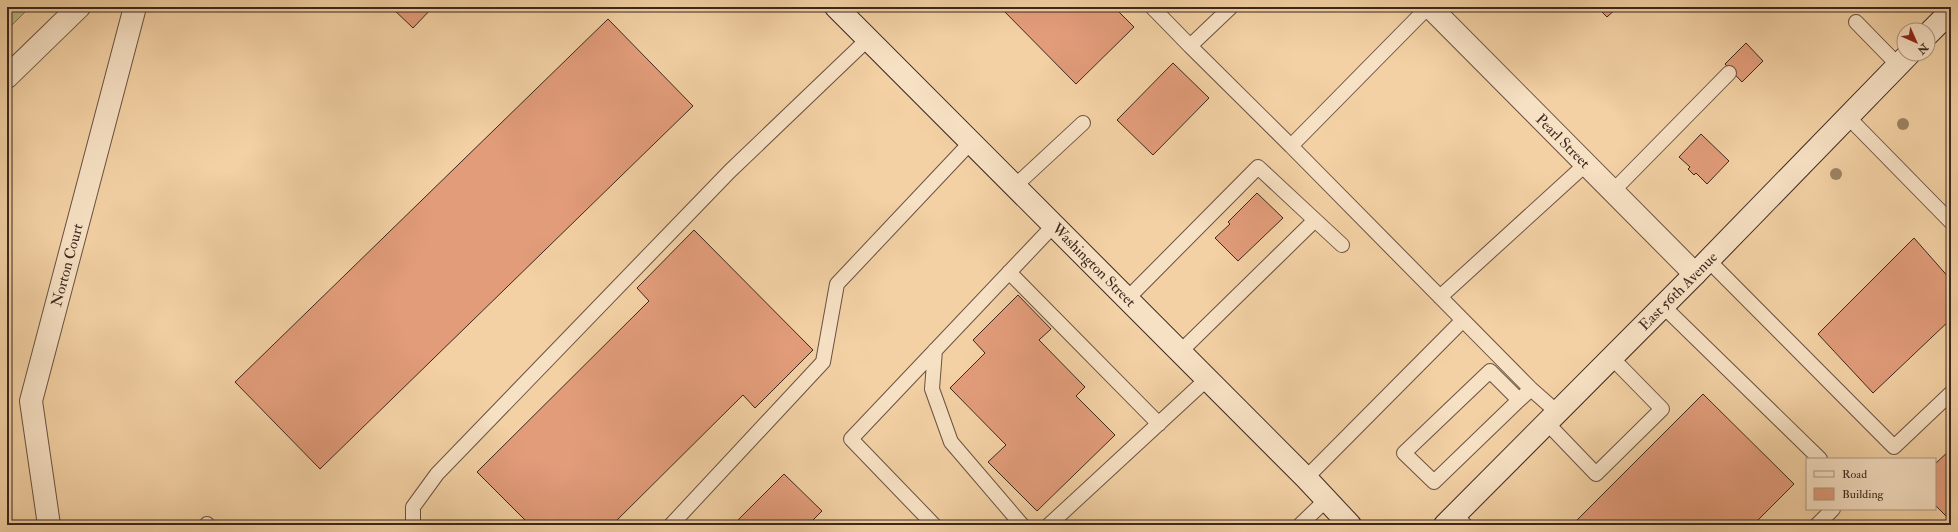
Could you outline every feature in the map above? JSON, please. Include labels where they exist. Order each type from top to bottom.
[{"type":"street","points":[[7,77],[79,7]]},
{"type":"street","name":"Norton Court","points":[[49,525],[31,401],[134,7]]},
{"type":"street","name":"Washington Street","points":[[836,7],[1306,478],[1350,525]]},
{"type":"street","name":"Pearl Street","points":[[1429,7],[1613,191],[1702,267]]},
{"type":"street","points":[[1936,26],[1951,11]]},
{"type":"street","name":"East 56th Avenue","points":[[1455,522],[1552,418],[1702,267],[1901,62]]},
{"type":"lane","points":[[1152,7],[1531,389],[1596,474],[1662,409],[1612,358]]},
{"type":"lane","points":[[1190,46],[1231,7]]},
{"type":"lane","points":[[1291,146],[1429,7]]},
{"type":"lane","points":[[1856,22],[1896,54]]},
{"type":"lane","points":[[413,525],[413,507],[437,474],[730,171],[868,39]]},
{"type":"lane","points":[[1613,191],[1729,74]]},
{"type":"lane","points":[[1848,117],[1951,222]]},
{"type":"lane","points":[[1015,186],[1083,123]]},
{"type":"lane","points":[[671,525],[823,362],[837,284],[971,142]]},
{"type":"lane","points":[[1440,297],[1586,164]]},
{"type":"lane","points":[[1127,299],[1258,167],[1342,245]]},
{"type":"lane","points":[[1180,352],[1316,220]]},
{"type":"lane","points":[[934,525],[851,439],[1054,225]]},
{"type":"lane","points":[[1702,267],[1894,447],[1951,392]]},
{"type":"lane","points":[[1009,272],[1158,424]]},
{"type":"lane","points":[[1663,306],[1819,458]]},
{"type":"lane","points":[[1306,478],[1463,320]]},
{"type":"lane","points":[[935,350],[932,389],[951,442],[1022,525]]},
{"type":"lane","points":[[1519,400],[1490,371],[1404,453],[1434,482],[1531,389]]},
{"type":"lane","points":[[1049,525],[1207,379]]},
{"type":"lane","points":[[1300,525],[1326,500]]},
{"type":"lane","points":[[1817,525],[1832,510]]},
{"type":"shaded area","points":[[7,7],[30,7],[7,30]]},
{"type":"building","points":[[391,7],[433,7],[413,28]]},
{"type":"building","points":[[1000,7],[1114,7],[1134,27],[1076,84]]},
{"type":"building","points":[[1597,7],[1618,7],[1607,17]]},
{"type":"building","points":[[608,19],[693,106],[320,469],[235,382]]},
{"type":"building","points":[[1746,43],[1763,61],[1742,82],[1725,64]]},
{"type":"building","points":[[1173,63],[1209,98],[1153,155],[1117,120]]},
{"type":"building","points":[[1701,134],[1729,161],[1707,184],[1696,173],[1694,175],[1688,169],[1690,167],[1679,157]]},
{"type":"building","points":[[1257,193],[1283,218],[1238,261],[1215,238],[1230,224],[1228,222]]},
{"type":"building","points":[[694,230],[813,350],[755,408],[743,395],[612,525],[530,525],[477,472],[649,301],[637,288]]},
{"type":"building","points":[[1914,238],[1951,280],[1951,319],[1873,393],[1818,334]]},
{"type":"building","points":[[1018,295],[1051,329],[1039,340],[1085,387],[1076,396],[1115,435],[1037,511],[988,462],[1006,445],[950,388],[985,353],[973,340]]},
{"type":"building","points":[[1703,394],[1794,484],[1753,525],[1572,525]]},
{"type":"building","points":[[1951,449],[1951,521],[1936,506],[1936,463]]},
{"type":"building","points":[[784,474],[822,511],[808,525],[733,525]]}]
